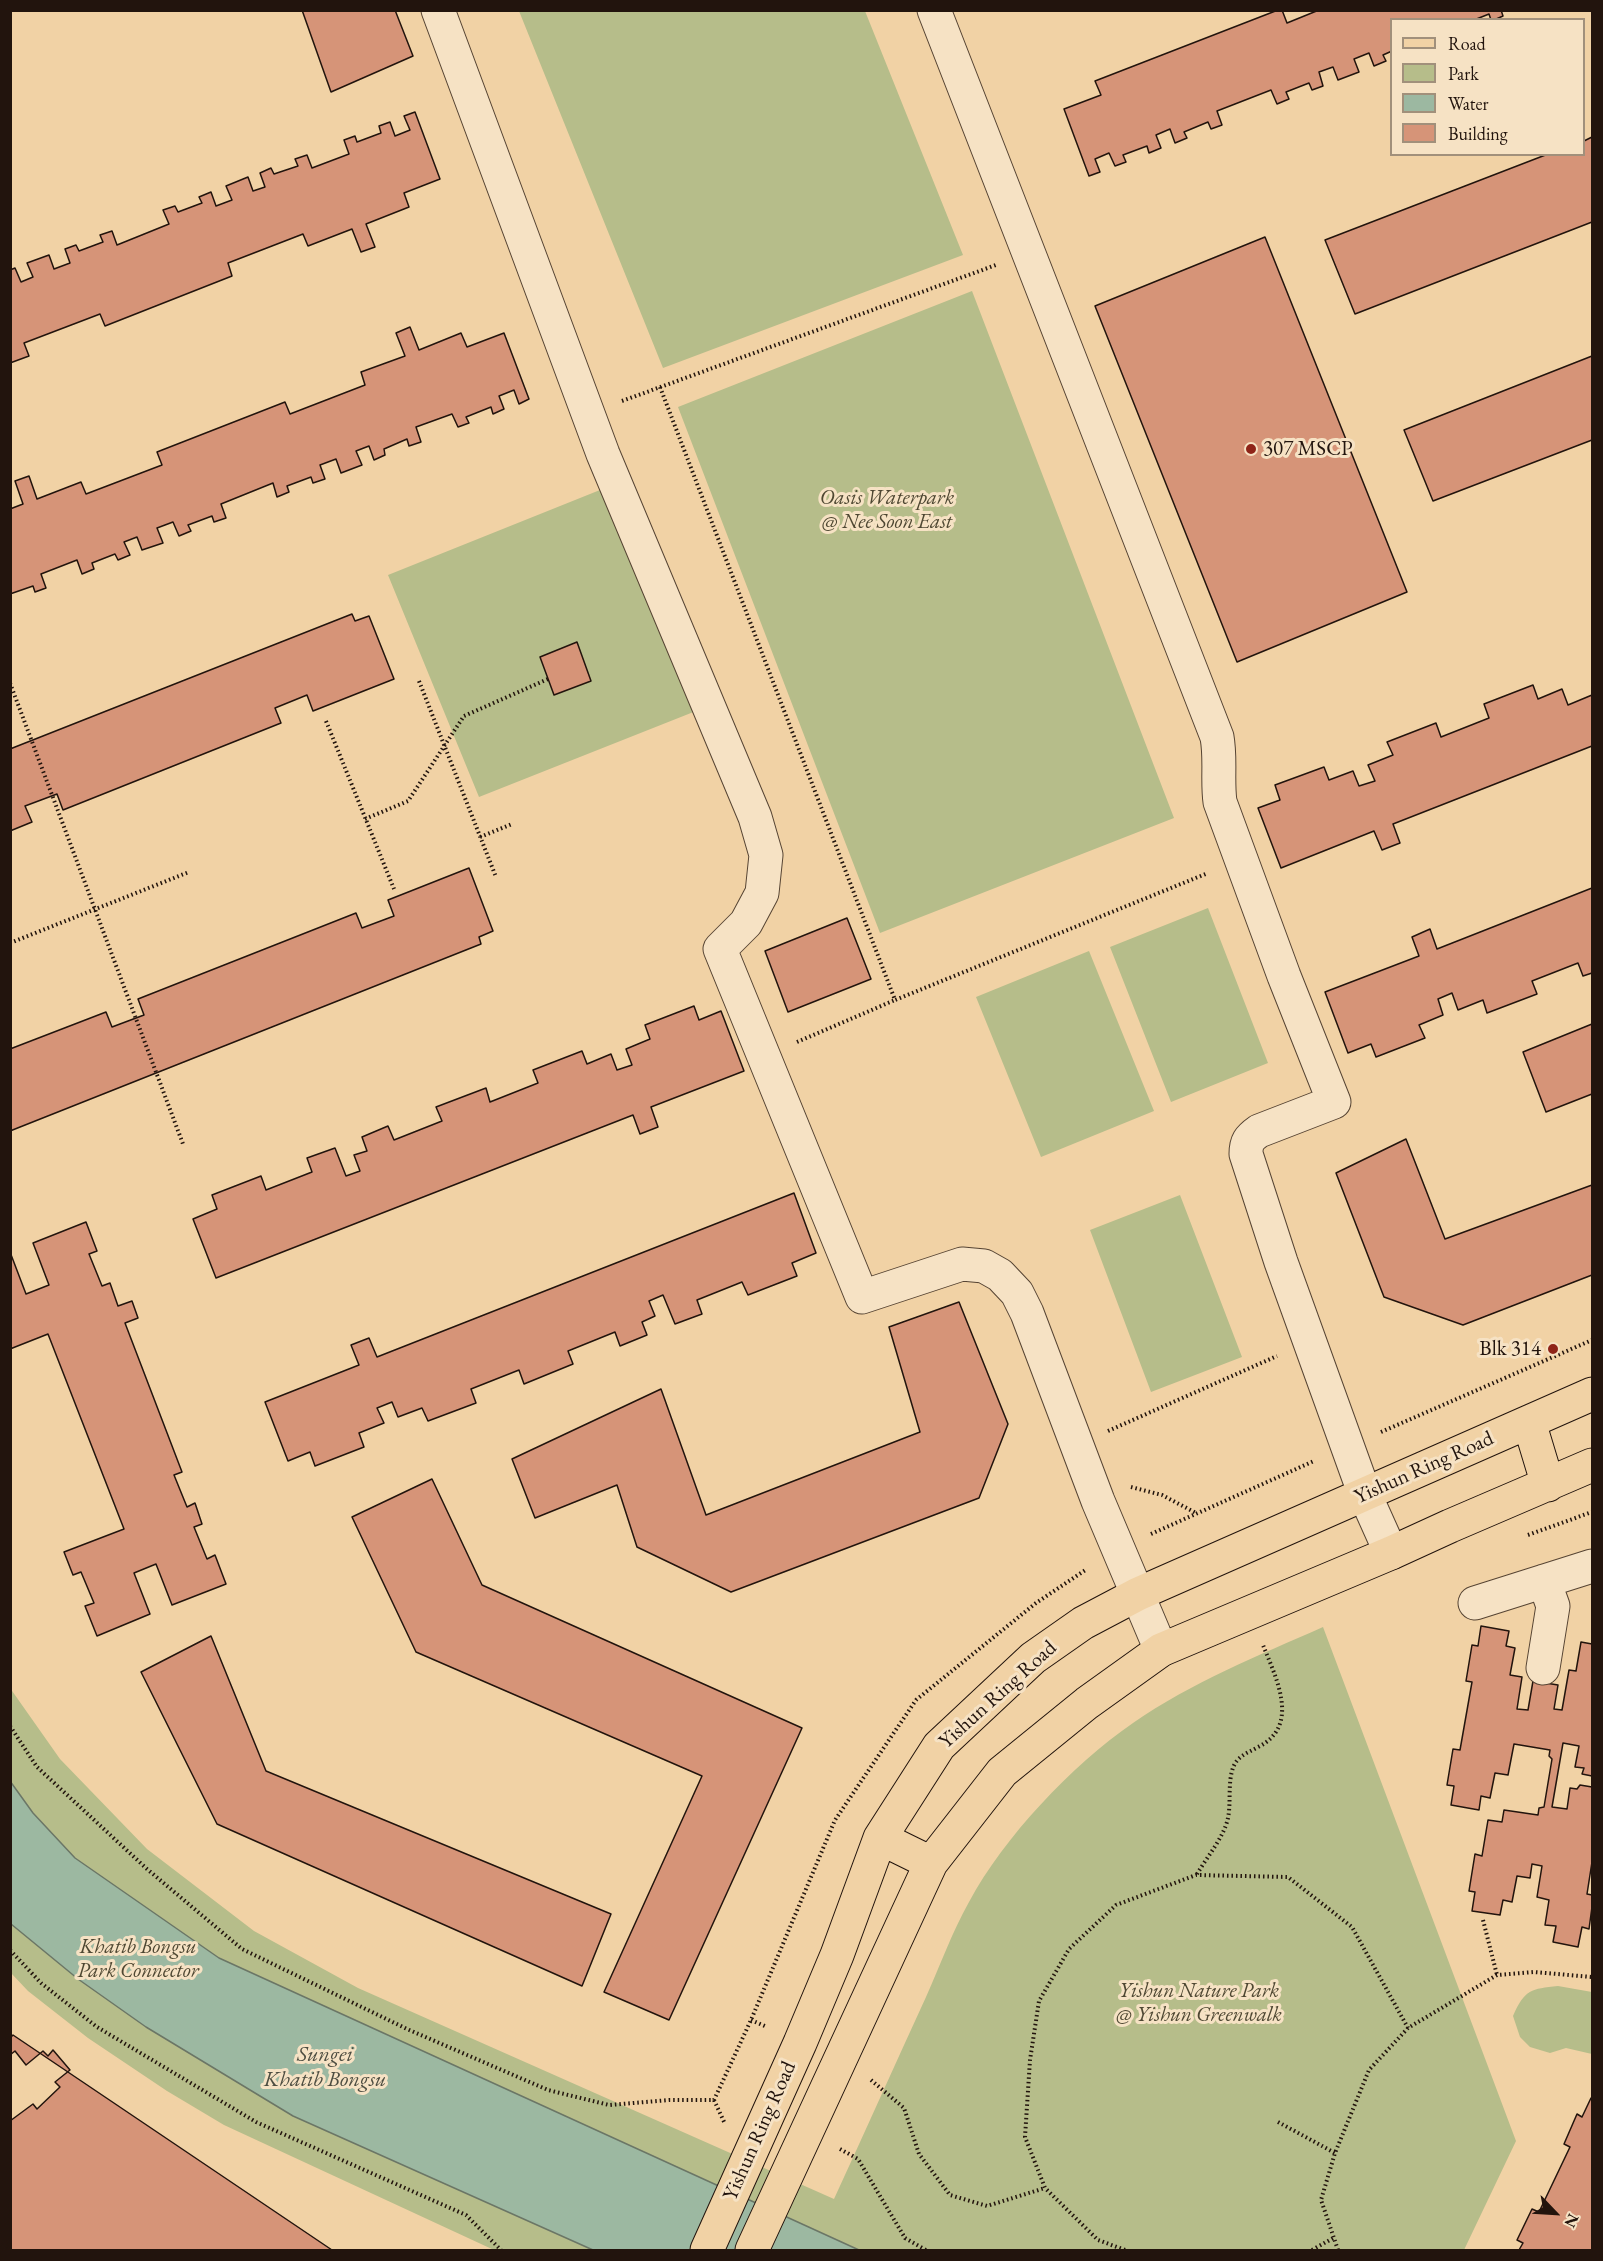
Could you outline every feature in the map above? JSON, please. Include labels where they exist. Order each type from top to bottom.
[{"type":"main road","name":"Yishun Ring Road","points":[[707,2250],[837,1955],[880,1838],[939,1746],[1041,1652],[1083,1623],[1138,1594],[1593,1394]]},
{"type":"main road","points":[[1528,1422],[1548,1485]]},
{"type":"main road","name":"Yishun Ring Road","points":[[752,2250],[931,1863],[1002,1772],[1087,1703],[1161,1650],[1593,1465]]},
{"type":"main road","points":[[880,1838],[931,1863]]},
{"type":"lane","points":[[438,10],[450,48],[607,465],[755,817],[766,855],[762,893],[746,923],[720,949],[862,1297],[962,1264],[984,1266],[1000,1275],[1017,1293],[1028,1313],[1088,1475],[1161,1650]]},
{"type":"lane","points":[[934,10],[1217,737],[1220,756],[1218,784],[1220,802],[1334,1102],[1259,1131],[1250,1138],[1246,1145],[1246,1154],[1281,1262],[1365,1495],[1391,1553]]},
{"type":"lane","points":[[1475,1603],[1593,1566]]},
{"type":"lane","points":[[1543,1668],[1553,1606],[1544,1581]]},
{"type":"path","points":[[588,413],[1028,253]]},
{"type":"path","points":[[660,387],[895,1000]]},
{"type":"path","points":[[365,819],[408,801],[465,716],[548,679]]},
{"type":"path","points":[[419,681],[496,877]]},
{"type":"path","points":[[10,683],[183,1144]]},
{"type":"path","points":[[326,721],[394,889]]},
{"type":"path","points":[[480,837],[512,824]]},
{"type":"path","points":[[764,1056],[895,1000],[1241,860]]},
{"type":"path","points":[[10,943],[189,872]]},
{"type":"path","points":[[1077,1445],[1287,1351]]},
{"type":"path","points":[[1088,1475],[1162,1495],[1197,1513]]},
{"type":"path","points":[[1518,1539],[1593,1512]]},
{"type":"path","points":[[1253,1649],[1273,1640]]},
{"type":"path","points":[[1196,1875],[1228,1819],[1233,1770],[1241,1755],[1261,1746],[1278,1733],[1283,1706],[1279,1683],[1263,1645]]},
{"type":"path","points":[[10,1726],[37,1767],[147,1869],[242,1949],[407,2029],[548,2090],[609,2105],[670,2100],[714,2100]]},
{"type":"path","points":[[1125,2250],[1098,2240],[1045,2188],[1025,2137],[1030,2060],[1039,2001],[1069,1949],[1116,1905],[1196,1875],[1288,1877],[1352,1927],[1408,2028]]},
{"type":"path","points":[[1483,1920],[1497,1975]]},
{"type":"path","points":[[10,1950],[41,1983],[97,2027],[256,2122],[466,2215],[501,2250]]},
{"type":"path","points":[[1338,2250],[1321,2200],[1335,2153],[1369,2070],[1408,2028],[1497,1975],[1534,1972],[1593,1977]]},
{"type":"path","points":[[726,2127],[714,2100],[751,2020]]},
{"type":"path","points":[[865,2085],[869,2077],[904,2108],[919,2154],[950,2195],[987,2206],[1045,2188]]},
{"type":"path","points":[[1278,2122],[1335,2153]]},
{"type":"path","points":[[837,2147],[858,2159],[905,2238],[926,2250]]},
{"type":"path","points":[[1312,2250],[1335,2237]]},
{"type":"green space","points":[[519,11],[865,11],[963,255],[663,368]]},
{"type":"green space","name":"Oasis Waterpark @ Nee Soon East","points":[[972,291],[1174,818],[880,933],[678,407]]},
{"type":"green space","points":[[605,488],[696,711],[479,797],[388,575]]},
{"type":"green space","points":[[1208,908],[1268,1063],[1171,1102],[1110,947]]},
{"type":"green space","points":[[1089,951],[1154,1111],[1041,1157],[976,997]]},
{"type":"green space","points":[[1180,1195],[1242,1357],[1151,1392],[1090,1230]]},
{"type":"green space","name":"Yishun Nature Park @ Yishun Greenwalk","points":[[1323,1627],[1516,2141],[1464,2250],[494,2250],[224,2125],[167,2091],[88,2038],[28,1991],[11,1973],[10,1688],[60,1759],[147,1849],[254,1931],[358,1988],[834,2199],[963,1913],[984,1877],[1020,1828],[1041,1804],[1087,1760],[1110,1740],[1155,1708],[1202,1682]]},
{"type":"green space","points":[[1558,1986],[1592,1992],[1592,2054],[1566,2048],[1550,2053],[1530,2047],[1520,2037],[1513,2016],[1521,2000],[1535,1990]]},
{"type":"water","name":"Sungei Khatib Bongsu","points":[[10,1781],[33,1813],[75,1858],[219,1958],[859,2250],[593,2250],[293,2116],[146,2027],[78,1979],[11,1924]]},
{"type":"building","points":[[302,10],[395,10],[413,56],[331,92]]},
{"type":"building","points":[[1278,10],[1282,10],[1287,23],[1319,10],[1501,10],[1503,16],[1490,18],[1489,14],[1479,18],[1390,18],[1390,52],[1383,55],[1386,61],[1374,66],[1369,53],[1354,59],[1359,72],[1338,80],[1333,67],[1319,72],[1323,86],[1312,90],[1309,83],[1286,92],[1289,99],[1277,104],[1271,90],[1217,111],[1222,125],[1211,129],[1208,122],[1184,132],[1187,138],[1175,143],[1170,129],[1156,135],[1161,148],[1149,153],[1147,146],[1123,155],[1126,162],[1115,166],[1109,153],[1095,159],[1100,172],[1089,176],[1064,109],[1101,95],[1095,81]]},
{"type":"building","points":[[415,112],[440,179],[404,193],[409,207],[366,224],[375,247],[361,252],[352,229],[308,246],[303,234],[228,263],[232,276],[105,326],[100,314],[24,343],[29,356],[10,363],[10,270],[15,268],[21,282],[33,277],[27,263],[49,255],[54,269],[70,263],[65,249],[76,245],[79,251],[103,242],[100,235],[112,231],[117,245],[169,224],[163,210],[175,206],[178,212],[202,203],[199,197],[211,192],[216,206],[232,200],[226,186],[248,177],[253,191],[265,187],[260,173],[271,168],[274,174],[298,166],[295,159],[307,155],[312,168],[349,154],[344,140],[355,136],[357,142],[381,133],[379,126],[390,122],[395,136],[410,130],[404,116]]},
{"type":"building","points":[[1592,137],[1592,222],[1355,314],[1325,240],[1543,156],[1585,156],[1585,140]]},
{"type":"building","name":"307 MSCP","points":[[1265,237],[1407,592],[1237,662],[1095,306]]},
{"type":"building","points":[[410,327],[419,350],[461,333],[467,347],[504,333],[529,399],[519,404],[514,390],[499,396],[504,409],[493,414],[491,407],[466,417],[469,423],[458,427],[452,414],[416,427],[421,442],[409,446],[407,439],[384,449],[385,455],[374,460],[369,446],[356,451],[362,465],[341,473],[336,459],[320,465],[325,479],[313,483],[311,477],[287,486],[289,492],[277,497],[273,483],[221,504],[226,518],[214,522],[212,516],[188,525],[191,531],[179,536],[173,522],[157,528],[163,543],[142,550],[137,537],[124,542],[130,555],[118,560],[115,554],[92,563],[94,569],[82,574],[77,560],[41,574],[46,588],[35,592],[33,586],[10,594],[10,509],[23,504],[15,481],[29,476],[37,499],[81,482],[86,494],[162,465],[157,452],[285,402],[290,414],[365,385],[361,372],[405,356],[396,333]]},
{"type":"building","points":[[1592,356],[1592,440],[1433,501],[1404,430]]},
{"type":"building","points":[[352,614],[355,621],[369,616],[394,679],[313,711],[307,695],[275,708],[281,723],[63,810],[57,794],[25,806],[32,822],[10,831],[10,749]]},
{"type":"building","points":[[577,642],[591,681],[554,695],[540,657]]},
{"type":"building","points":[[1533,685],[1538,699],[1562,689],[1568,705],[1592,695],[1592,746],[1393,824],[1400,843],[1382,850],[1374,831],[1281,868],[1258,808],[1280,800],[1275,785],[1324,767],[1329,780],[1353,771],[1359,786],[1375,781],[1368,765],[1393,755],[1387,742],[1436,723],[1441,737],[1489,718],[1484,704]]},
{"type":"building","points":[[469,868],[493,931],[479,937],[481,944],[10,1131],[10,1049],[106,1012],[112,1027],[144,1015],[138,999],[356,913],[362,928],[394,916],[388,900]]},
{"type":"building","points":[[1592,888],[1592,973],[1583,976],[1578,963],[1532,981],[1537,994],[1487,1013],[1483,1000],[1458,1010],[1452,993],[1438,999],[1443,1015],[1419,1025],[1425,1038],[1376,1057],[1371,1044],[1348,1053],[1325,992],[1419,956],[1412,937],[1430,929],[1437,949]]},
{"type":"building","points":[[847,918],[871,979],[788,1012],[765,951]]},
{"type":"building","points":[[694,1006],[699,1020],[721,1011],[744,1071],[651,1107],[658,1127],[640,1134],[633,1115],[216,1278],[193,1219],[217,1209],[212,1195],[261,1176],[266,1190],[312,1172],[307,1158],[335,1148],[346,1176],[360,1171],[354,1155],[367,1151],[362,1137],[388,1126],[394,1140],[442,1121],[436,1107],[486,1088],[490,1102],[538,1083],[533,1070],[582,1051],[587,1064],[611,1054],[617,1070],[632,1065],[626,1049],[650,1039],[645,1025]]},
{"type":"building","points":[[1592,1024],[1592,1094],[1546,1112],[1523,1052]]},
{"type":"building","points":[[1406,1139],[1445,1239],[1592,1185],[1592,1275],[1463,1325],[1384,1297],[1336,1173]]},
{"type":"building","points":[[794,1193],[816,1253],[792,1263],[797,1276],[748,1295],[742,1282],[697,1300],[702,1314],[675,1324],[663,1295],[649,1301],[655,1316],[642,1322],[647,1335],[620,1346],[615,1332],[568,1351],[573,1364],[524,1384],[519,1370],[471,1389],[476,1403],[428,1421],[422,1408],[398,1417],[392,1402],[377,1408],[384,1423],[359,1433],[364,1447],[315,1466],[310,1452],[288,1461],[265,1402],[359,1365],[351,1345],[369,1338],[377,1357]]},
{"type":"building","points":[[86,1222],[97,1251],[89,1254],[102,1286],[110,1283],[118,1306],[132,1301],[138,1318],[125,1323],[182,1472],[174,1475],[187,1507],[195,1503],[202,1524],[194,1527],[207,1559],[215,1555],[226,1584],[172,1605],[156,1564],[134,1573],[150,1614],[97,1636],[85,1606],[94,1603],[81,1572],[73,1575],[64,1552],[124,1529],[48,1334],[10,1349],[10,1252],[26,1294],[49,1285],[33,1243]]},
{"type":"building","points":[[959,1302],[1008,1424],[979,1498],[731,1592],[637,1547],[617,1485],[535,1518],[512,1459],[661,1389],[706,1515],[920,1432],[889,1327]]},
{"type":"building","points":[[432,1479],[482,1585],[802,1728],[669,2020],[604,1992],[702,1776],[416,1652],[352,1517]]},
{"type":"building","points":[[1481,1626],[1509,1631],[1506,1646],[1515,1648],[1510,1675],[1522,1677],[1517,1709],[1528,1710],[1533,1681],[1558,1685],[1554,1709],[1562,1710],[1569,1670],[1576,1671],[1581,1642],[1592,1644],[1592,1776],[1582,1774],[1584,1768],[1575,1767],[1579,1746],[1563,1743],[1552,1807],[1567,1809],[1570,1788],[1577,1789],[1580,1785],[1592,1787],[1592,1862],[1587,1894],[1592,1895],[1592,1907],[1589,1929],[1582,1927],[1578,1947],[1553,1942],[1556,1926],[1545,1925],[1549,1900],[1537,1897],[1542,1866],[1532,1864],[1530,1878],[1517,1876],[1512,1902],[1503,1900],[1500,1915],[1472,1911],[1475,1892],[1469,1891],[1475,1854],[1482,1856],[1488,1820],[1502,1822],[1504,1810],[1538,1815],[1539,1808],[1544,1807],[1552,1759],[1549,1756],[1550,1750],[1514,1744],[1508,1775],[1495,1773],[1490,1798],[1481,1796],[1479,1810],[1451,1805],[1454,1786],[1447,1785],[1453,1749],[1460,1750],[1472,1682],[1466,1681],[1472,1645],[1478,1646]]},
{"type":"building","points":[[211,1636],[266,1771],[611,1914],[582,1986],[217,1824],[141,1672]]},
{"type":"building","points":[[13,2035],[332,2250],[10,2250],[10,2038]]},
{"type":"building","points":[[53,2050],[70,2070],[55,2082],[60,2087],[37,2109],[33,2104],[10,2121],[10,2055],[15,2051],[26,2065],[43,2051],[48,2056]]},
{"type":"building","points":[[1591,2098],[1592,2250],[1519,2250],[1523,2243],[1517,2240],[1532,2209],[1539,2212],[1570,2147],[1564,2144],[1577,2114],[1582,2117]]},
{"type":"place","name":"307 MSCP","points":[[1251,449]]},
{"type":"place","name":"Blk 314","points":[[1553,1349]]},
{"type":"park label","name":"Khatib Bongsu Park Connector","points":[[138,1959]]}]
